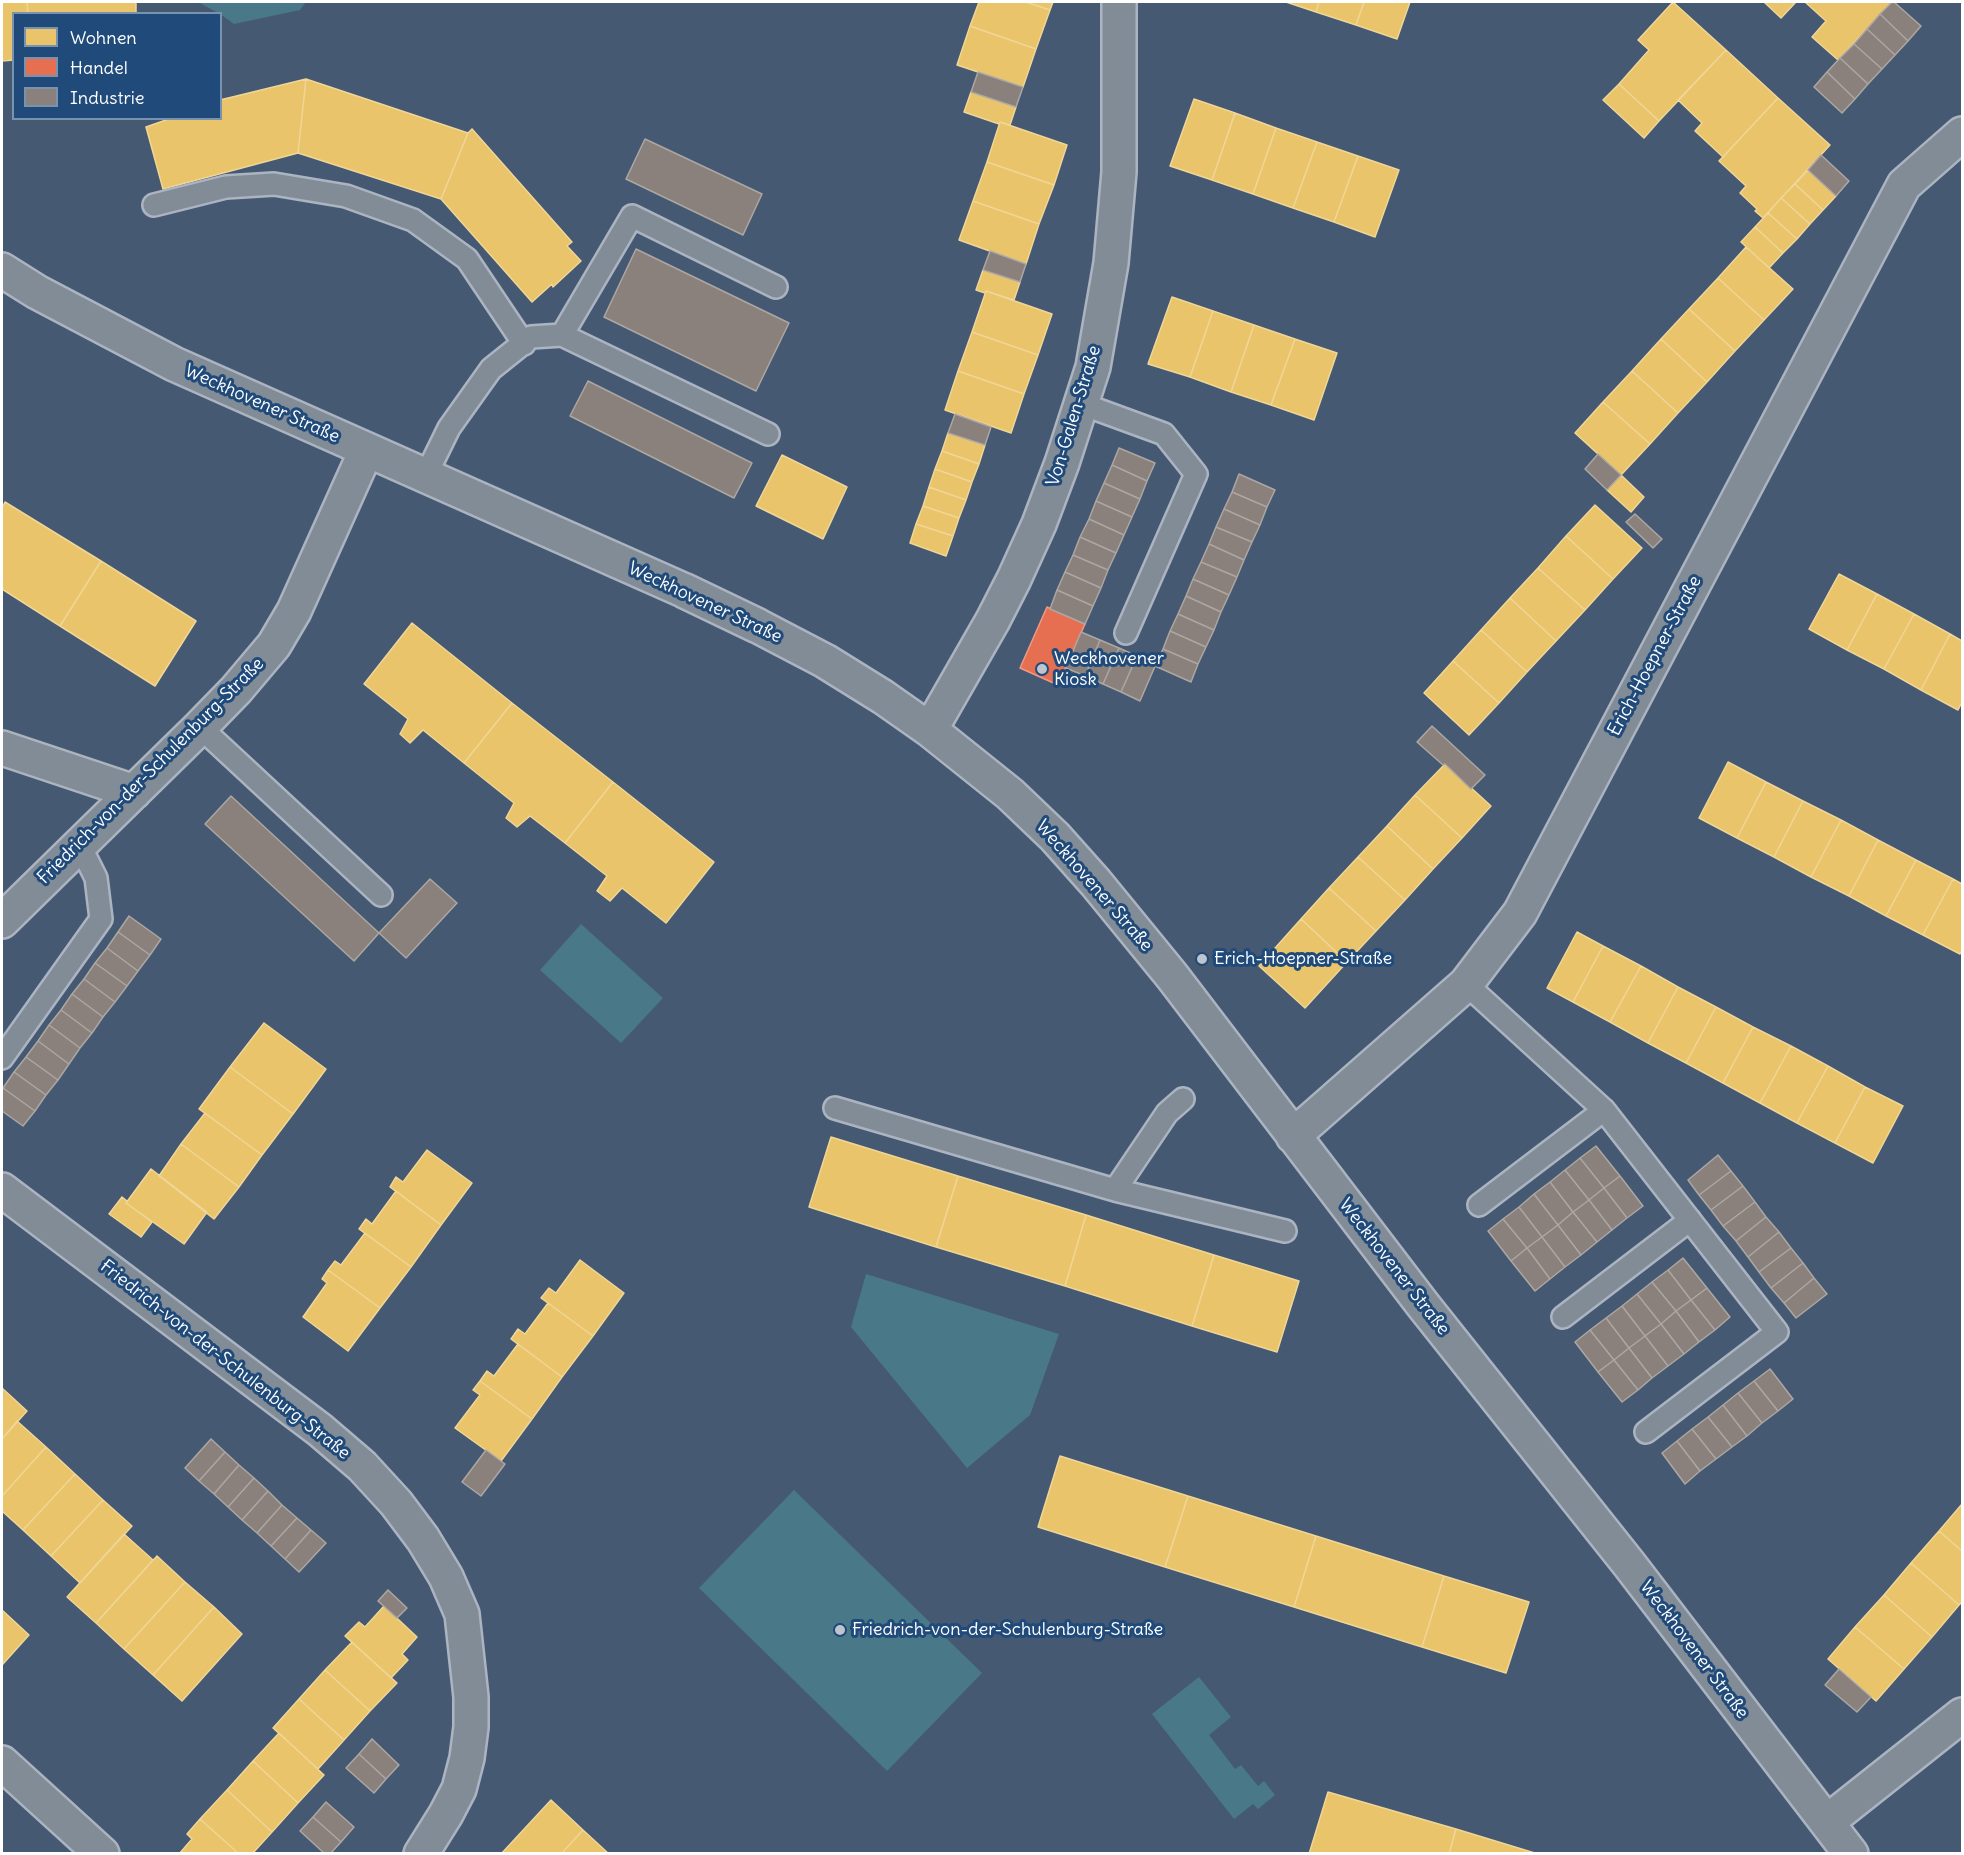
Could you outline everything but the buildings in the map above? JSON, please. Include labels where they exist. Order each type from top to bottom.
[{"type":"street","name":"Von-Galen-Straße","points":[[930,730],[1014,579],[1039,524],[1093,367],[1111,263],[1119,172],[1119,2]]},
{"type":"street","name":"Erich-Hoepner-Straße","points":[[1293,1136],[1467,984],[1520,913],[1904,185],[1962,134]]},
{"type":"street","name":"Weckhovener Straße","points":[[2,270],[37,292],[174,364],[683,590],[758,626],[883,697],[930,730],[1010,794],[1055,837],[1096,882],[1172,976],[1423,1305],[1629,1564],[1851,1854]]},
{"type":"street","name":"Friedrich-von-der-Schulenburg-Straße","points":[[2,921],[200,727],[236,690],[274,645],[294,611],[366,451]]},
{"type":"street","points":[[2,748],[134,792]]},
{"type":"street","name":"Friedrich-von-der-Schulenburg-Straße","points":[[2,1190],[320,1430],[362,1466],[396,1503],[423,1539],[446,1577],[462,1614],[471,1697],[471,1727],[459,1789],[432,1849]]},
{"type":"street","points":[[1827,1822],[1962,1715]]},
{"type":"street","points":[[2,1763],[102,1854]]},
{"type":"lane","points":[[154,205],[226,187],[274,184],[346,196],[413,219],[466,259],[524,344]]},
{"type":"lane","points":[[562,335],[632,216],[776,287]]},
{"type":"lane","points":[[425,477],[449,428],[491,369],[531,337],[562,335],[768,434]]},
{"type":"lane","points":[[1082,404],[1164,434],[1197,474],[1126,633]]},
{"type":"lane","points":[[200,727],[381,895]]},
{"type":"lane","points":[[2,1058],[101,919],[96,878],[80,846]]},
{"type":"lane","points":[[1467,984],[1604,1110],[1777,1332],[1646,1432]]},
{"type":"lane","points":[[1114,1190],[1167,1113],[1183,1100]]},
{"type":"lane","points":[[835,1108],[1114,1190],[1285,1231]]},
{"type":"lane","points":[[1479,1205],[1604,1110]]},
{"type":"lane","points":[[1563,1317],[1690,1220]]},
{"type":"shaded area","points":[[198,2],[306,2],[300,10],[234,24],[222,15],[222,12],[216,12]]},
{"type":"shaded area","points":[[581,924],[663,998],[621,1043],[540,970]]},
{"type":"shaded area","points":[[866,1274],[1059,1334],[1030,1415],[967,1468],[851,1327]]},
{"type":"shaded area","name":"Friedrich-von-der-Schulenburg-Straße","points":[[794,1490],[982,1673],[887,1771],[699,1588]]},
{"type":"shaded area","points":[[1199,1677],[1231,1717],[1209,1735],[1235,1769],[1241,1765],[1258,1786],[1264,1781],[1275,1795],[1258,1809],[1253,1804],[1234,1819],[1152,1714]]},
{"type":"place","name":"Weckhovener Kiosk","points":[[1042,669]]},
{"type":"place","name":"Erich-Hoepner-Straße","points":[[1202,959]]},
{"type":"place","name":"Friedrich-von-der-Schulenburg-Straße","points":[[840,1630]]}]
